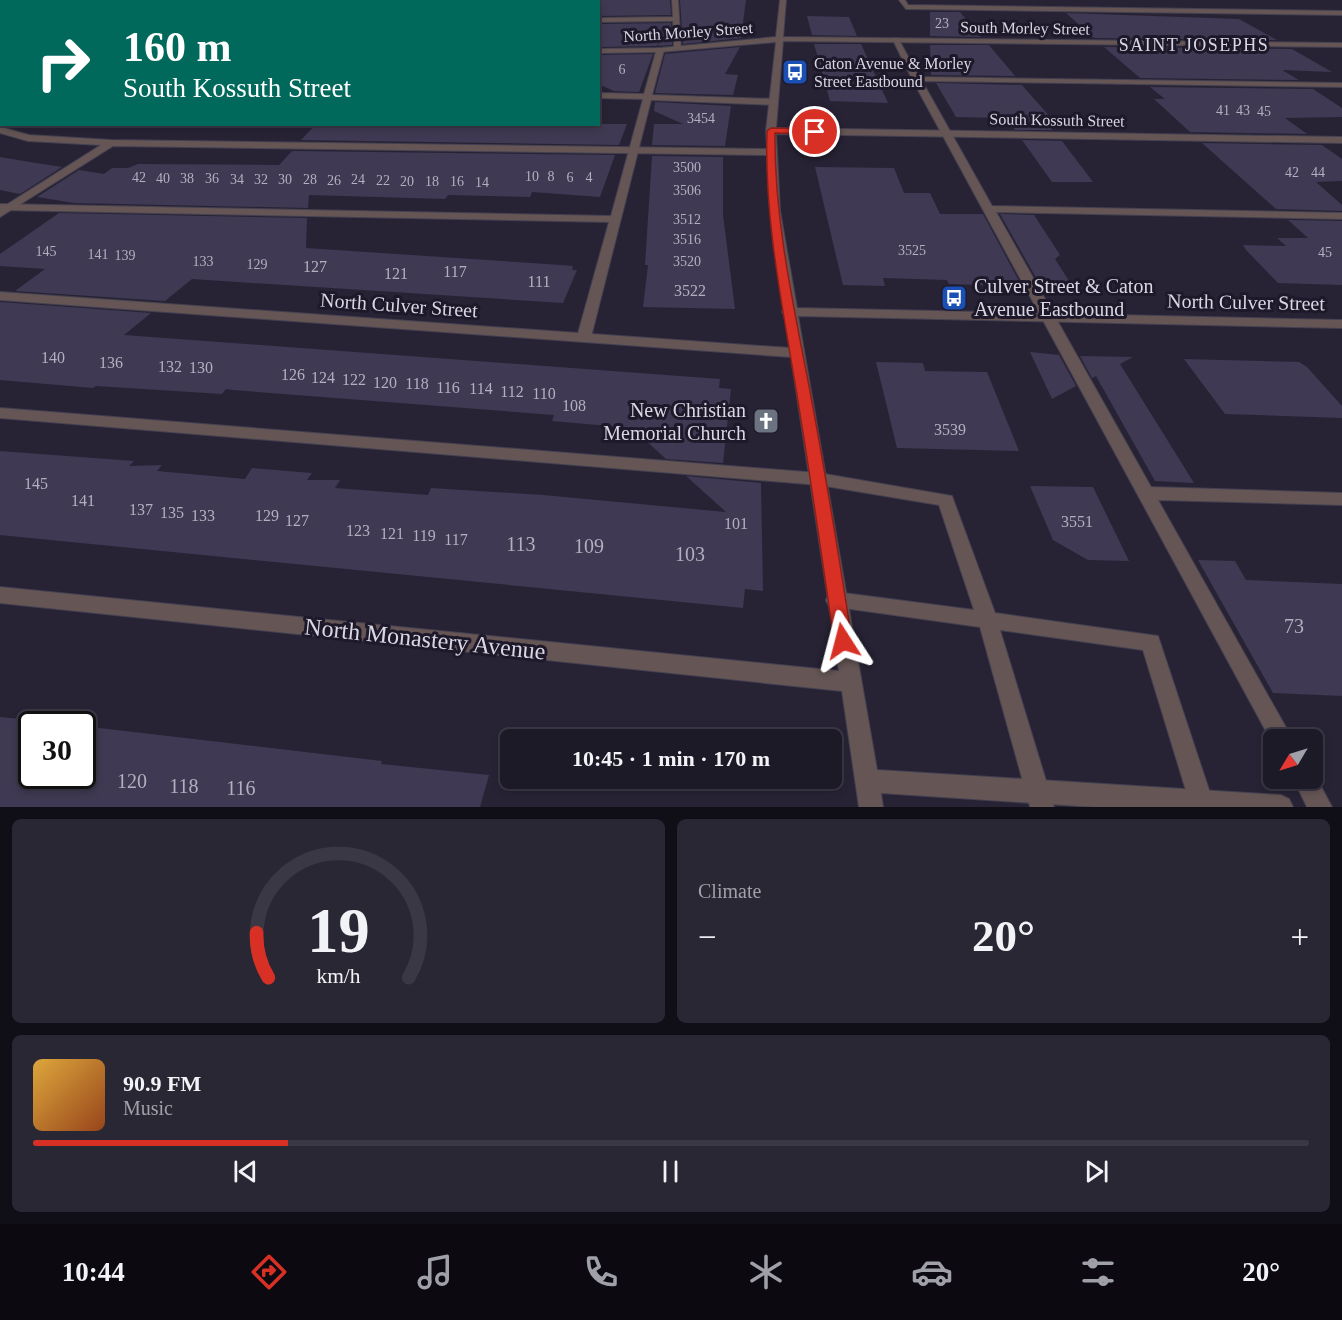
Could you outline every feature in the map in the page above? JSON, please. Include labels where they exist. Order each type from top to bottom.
[{"type":"street","points":[[675,0],[678,48]]},
{"type":"street","points":[[783,0],[771,131],[775,211],[789,312],[819,479],[836,600],[871,807]]},
{"type":"street","points":[[902,0],[906,7],[1342,12]]},
{"type":"street","points":[[600,20],[676,20]]},
{"type":"street","name":"South Morley Street","points":[[780,39],[1342,45]]},
{"type":"street","name":"North Morley Street","points":[[600,51],[660,50],[780,39]]},
{"type":"street","points":[[895,40],[1276,729]]},
{"type":"street","points":[[584,338],[660,50]]},
{"type":"street","points":[[916,79],[1342,86]]},
{"type":"street","points":[[600,95],[774,102]]},
{"type":"street","points":[[0,130],[28,138],[111,143],[771,152]]},
{"type":"street","name":"South Kossuth Street","points":[[771,131],[1342,140]]},
{"type":"street","points":[[3,209],[111,143]]},
{"type":"street","points":[[3,209],[615,219]]},
{"type":"street","points":[[988,209],[1342,216]]},
{"type":"street","name":"North Culver Street","points":[[0,296],[796,353]]},
{"type":"street","name":"North Culver Street","points":[[789,312],[1342,324]]},
{"type":"street","points":[[0,413],[819,479],[946,500],[988,622],[1040,799]]},
{"type":"street","points":[[1146,493],[1342,499]]},
{"type":"street","name":"North Monastery Avenue","points":[[0,595],[850,682]]},
{"type":"street","points":[[836,600],[1151,642],[1202,802]]},
{"type":"street","points":[[866,781],[1040,799],[1202,802],[1281,807]]},
{"type":"street","points":[[1310,789],[1320,807]]},
{"type":"building","points":[[600,0],[670,0],[671,15],[600,16]]},
{"type":"building","points":[[680,0],[746,0],[741,38],[683,44]]},
{"type":"building","points":[[930,12],[960,12],[981,37],[930,36]]},
{"type":"building","points":[[1066,13],[1239,19],[1277,40],[1094,38]]},
{"type":"building","points":[[807,16],[849,17],[857,36],[812,35]]},
{"type":"building","points":[[671,23],[672,45],[658,46],[659,41],[657,46],[600,47],[600,24]]},
{"type":"building","points":[[814,44],[861,44],[888,103],[830,101]]},
{"type":"building","points":[[930,45],[989,45],[1015,76],[931,75]]},
{"type":"building","points":[[740,47],[725,74],[738,75],[733,95],[655,93],[665,54]]},
{"type":"building","points":[[1104,47],[1292,49],[1332,72],[1282,70],[1299,80],[1140,78]]},
{"type":"building","points":[[653,54],[639,92],[614,91],[600,85],[600,55]]},
{"type":"building","points":[[936,83],[1022,85],[1051,118],[1043,118],[1053,130],[1015,130],[1007,118],[956,117]]},
{"type":"building","points":[[1150,87],[1313,89],[1342,108],[1342,117],[1285,118],[1307,134],[1190,132],[1154,99],[1165,99]]},
{"type":"building","points":[[655,102],[731,106],[725,146],[652,145],[654,124],[683,124],[654,111]]},
{"type":"building","points":[[600,124],[627,124],[619,145],[301,140],[314,126],[600,126]]},
{"type":"building","points":[[1022,140],[1062,141],[1093,182],[1052,182]]},
{"type":"building","points":[[1202,143],[1322,145],[1342,159],[1342,181],[1316,182],[1342,205],[1342,211],[1276,209]]},
{"type":"building","points":[[292,151],[615,155],[600,197],[532,192],[530,197],[448,195],[445,199],[309,195],[308,208],[74,203],[37,197],[79,170],[104,174],[112,168],[128,168],[138,164],[279,165]]},
{"type":"building","points":[[652,156],[723,157],[723,215],[735,309],[643,307],[648,265],[645,265]]},
{"type":"building","points":[[0,157],[62,167],[20,194],[0,190]]},
{"type":"building","points":[[815,167],[894,168],[904,193],[930,193],[940,214],[983,214],[1020,283],[1007,283],[1009,286],[949,284],[947,280],[883,278],[885,286],[843,285]]},
{"type":"building","points":[[59,213],[307,218],[306,248],[561,265],[573,266],[572,270],[577,270],[563,303],[192,279],[165,301],[15,291],[45,269],[0,266],[0,254]]},
{"type":"building","points":[[1000,214],[1034,215],[1060,255],[1055,259],[1071,284],[1039,283]]},
{"type":"building","points":[[1288,220],[1342,221],[1342,285],[1278,283],[1246,250],[1243,245],[1286,246],[1277,238],[1308,238]]},
{"type":"building","points":[[0,302],[151,313],[124,335],[720,379],[719,388],[731,389],[723,463],[666,459],[632,428],[552,421],[554,415],[226,389],[222,394],[96,386],[93,388],[0,380]]},
{"type":"building","points":[[1030,352],[1059,355],[1076,386],[1052,399]]},
{"type":"building","points":[[1080,356],[1133,357],[1120,364],[1194,483],[1155,481],[1096,376],[1092,378]]},
{"type":"building","points":[[1184,359],[1299,362],[1307,367],[1342,406],[1342,418],[1225,414]]},
{"type":"building","points":[[876,362],[923,363],[925,371],[987,372],[1019,451],[897,448]]},
{"type":"building","points":[[0,451],[134,461],[129,466],[162,465],[157,471],[245,479],[252,468],[312,473],[307,480],[340,480],[335,488],[428,495],[431,488],[543,495],[726,512],[686,476],[761,483],[763,591],[745,589],[743,608],[0,535]]},
{"type":"building","points":[[1030,486],[1093,487],[1129,561],[1088,560],[1053,540]]},
{"type":"building","points":[[1198,560],[1235,561],[1246,580],[1342,584],[1342,696],[1273,693]]},
{"type":"building","points":[[0,717],[18,719],[18,789],[96,789],[96,728],[382,761],[381,764],[489,775],[480,807],[0,807]]},
{"type":"place","name":"Caton Avenue & Morley Street Eastbound","points":[[795,72]]},
{"type":"place","name":"Culver Street & Caton Avenue Eastbound","points":[[954,298]]},
{"type":"place","name":"New Christian Memorial Church","points":[[766,421]]},
{"type":"district","name":"SAINT JOSEPHS","points":[[1194,45]]},
{"type":"route","points":[[815,132],[771,131],[771,152],[775,211],[789,312],[819,479],[843,641]]}]
